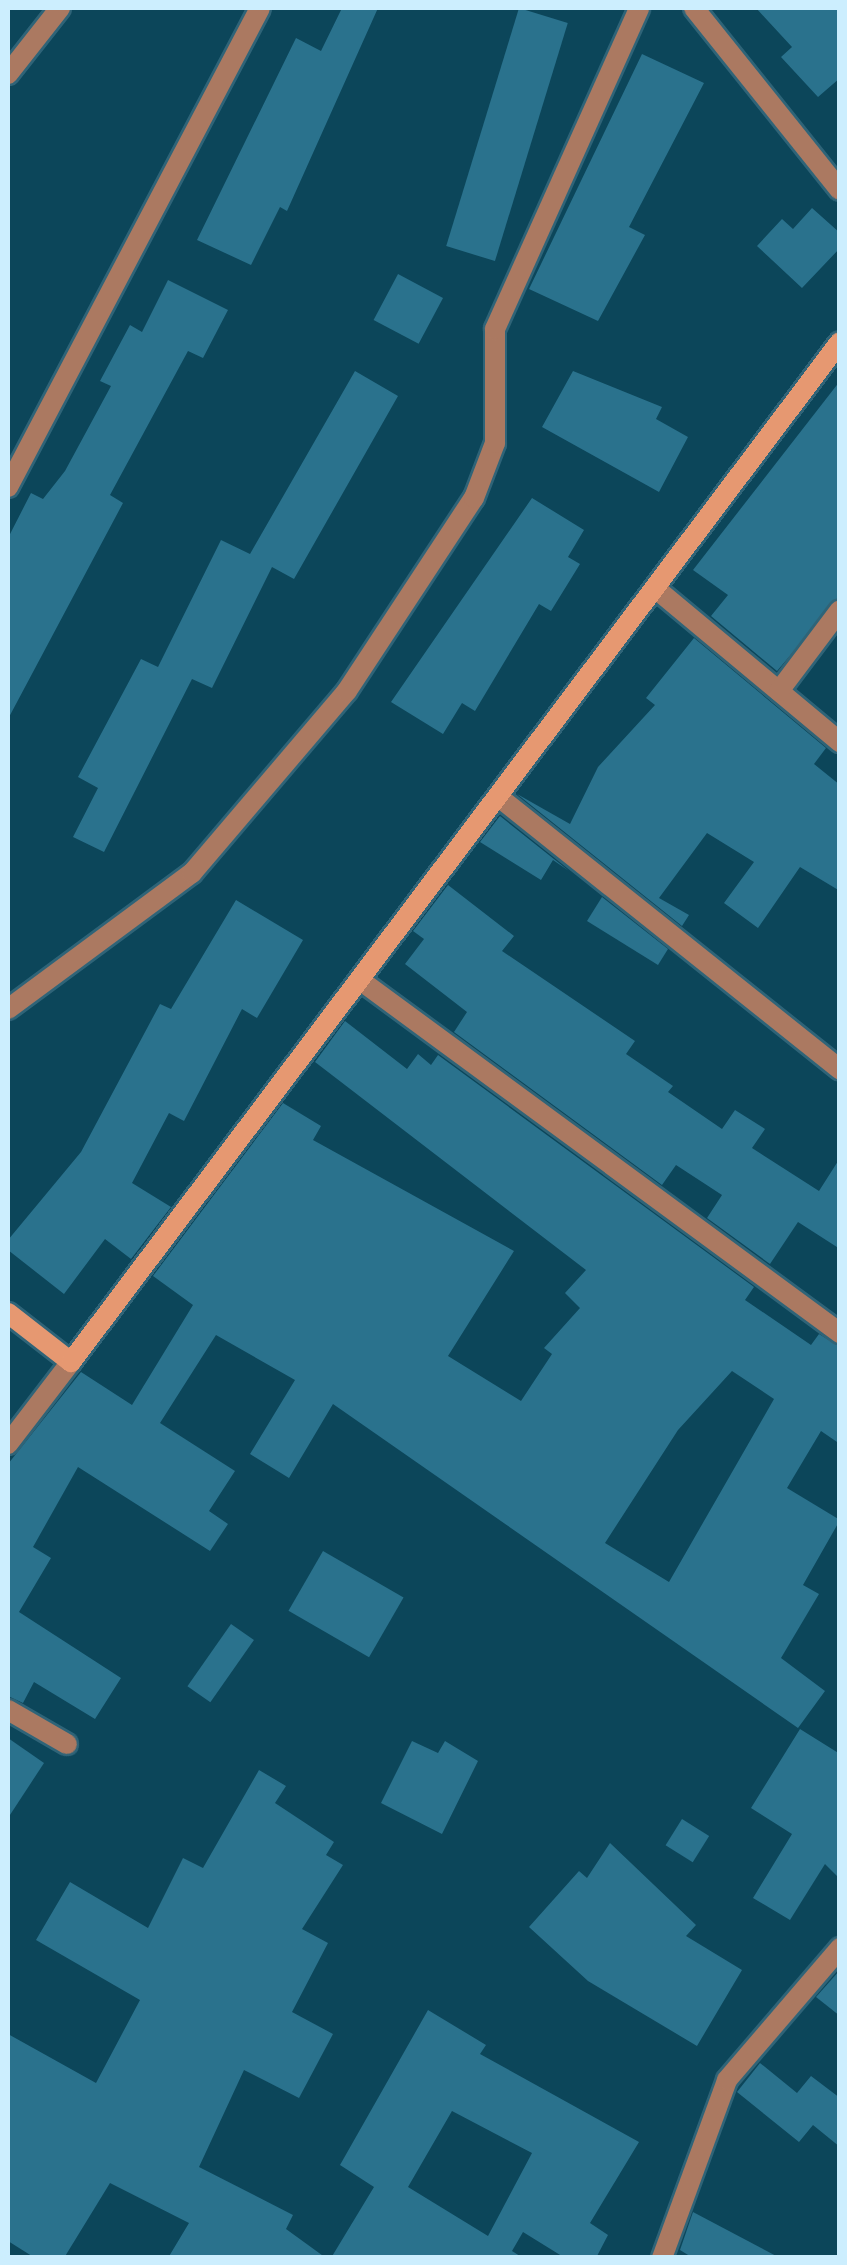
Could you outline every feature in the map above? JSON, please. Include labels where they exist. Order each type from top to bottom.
[{"type":"street","points":[[8,74],[60,8]]},
{"type":"street","points":[[8,488],[260,8]]},
{"type":"street","points":[[8,1009],[192,873],[346,690],[474,498],[496,443],[494,329],[639,8]]},
{"type":"street","points":[[694,8],[840,190]]},
{"type":"street","points":[[8,1444],[364,982],[840,342]]},
{"type":"street","points":[[655,588],[840,742]]},
{"type":"street","points":[[779,692],[840,610]]},
{"type":"street","points":[[500,798],[840,1069]]},
{"type":"street","points":[[364,982],[840,1334]]},
{"type":"street","points":[[8,1313],[70,1362]]},
{"type":"street","points":[[8,1710],[67,1744]]},
{"type":"street","points":[[662,2258],[728,2080],[840,1948]]},
{"type":"building","points":[[342,8],[378,8],[287,211],[280,207],[251,265],[197,240],[296,38],[321,51]]},
{"type":"building","points":[[519,8],[568,23],[495,261],[446,246]]},
{"type":"building","points":[[756,8],[840,8],[840,78],[818,97],[781,57],[792,47]]},
{"type":"building","points":[[642,54],[704,83],[629,227],[645,235],[598,321],[529,289]]},
{"type":"building","points":[[812,208],[840,233],[840,248],[802,288],[757,246],[782,219],[793,229]]},
{"type":"building","points":[[398,274],[443,298],[419,344],[374,320]]},
{"type":"building","points":[[168,280],[228,310],[203,358],[188,351],[110,495],[123,503],[8,719],[8,538],[31,493],[43,499],[65,471],[111,386],[100,381],[130,325],[142,332]]},
{"type":"building","points":[[355,371],[398,396],[294,579],[272,567],[212,688],[192,679],[104,852],[73,837],[98,788],[78,777],[141,659],[158,667],[221,540],[250,554]]},
{"type":"building","points":[[573,371],[662,407],[656,419],[688,437],[659,492],[542,427]]},
{"type":"building","points":[[840,381],[840,597],[777,671],[711,616],[728,595],[693,570]]},
{"type":"building","points":[[532,498],[584,530],[568,557],[580,564],[551,611],[539,604],[475,711],[462,703],[443,734],[391,702]]},
{"type":"building","points":[[694,638],[826,748],[814,764],[840,785],[840,891],[800,867],[758,928],[724,903],[754,862],[707,833],[659,898],[689,915],[682,926],[517,794],[570,824],[598,767],[655,705],[646,698]]},
{"type":"building","points":[[500,816],[569,871],[553,860],[541,880],[480,842]]},
{"type":"building","points":[[448,885],[514,936],[502,951],[635,1041],[626,1054],[673,1086],[668,1092],[722,1129],[735,1110],[765,1129],[752,1148],[819,1191],[840,1158],[840,1249],[798,1222],[770,1264],[707,1218],[722,1195],[676,1165],[662,1185],[454,1032],[467,1012],[405,964],[424,939],[413,931]]},
{"type":"building","points":[[602,897],[668,949],[658,965],[587,921]]},
{"type":"building","points":[[236,900],[303,940],[257,1018],[242,1009],[184,1121],[169,1113],[132,1183],[171,1207],[131,1259],[105,1239],[64,1294],[8,1250],[8,1240],[81,1152],[160,1004],[171,1009]]},
{"type":"building","points":[[345,1021],[407,1069],[418,1054],[431,1065],[438,1055],[754,1287],[745,1300],[811,1345],[819,1334],[840,1347],[840,1444],[821,1431],[787,1488],[840,1520],[803,1585],[819,1594],[781,1658],[825,1691],[798,1728],[333,1404],[289,1478],[250,1454],[295,1380],[216,1335],[160,1423],[235,1471],[209,1511],[228,1524],[210,1551],[78,1467],[33,1547],[51,1558],[19,1612],[121,1678],[95,1719],[34,1682],[23,1703],[8,1696],[8,1464],[81,1372],[132,1405],[193,1305],[153,1276],[283,1103],[321,1126],[313,1140],[514,1251],[448,1356],[521,1401],[552,1354],[544,1348],[580,1308],[565,1293],[586,1270],[315,1062]],"holes":[[[732,1371],[774,1399],[669,1582],[605,1543],[678,1430]]]},
{"type":"building","points":[[323,1551],[404,1598],[369,1657],[288,1611]]},
{"type":"building","points":[[231,1624],[254,1640],[210,1702],[187,1686]]},
{"type":"building","points":[[800,1729],[840,1754],[840,1879],[825,1864],[790,1920],[753,1898],[792,1834],[751,1808]]},
{"type":"building","points":[[8,1738],[44,1763],[8,1818]]},
{"type":"building","points":[[412,1741],[438,1753],[445,1741],[478,1761],[442,1834],[381,1803]]},
{"type":"building","points":[[259,1770],[286,1786],[275,1803],[334,1842],[326,1855],[343,1865],[302,1929],[328,1943],[292,2012],[333,2034],[299,2098],[244,2070],[199,2167],[293,2215],[286,2229],[326,2258],[168,2258],[189,2223],[110,2183],[64,2258],[35,2258],[8,2241],[8,2034],[96,2083],[140,2000],[36,1940],[70,1882],[148,1928],[183,1858],[203,1868]]},
{"type":"building","points":[[682,1819],[709,1836],[693,1862],[666,1845]]},
{"type":"building","points":[[610,1843],[696,1925],[686,1936],[742,1970],[697,2046],[588,1981],[529,1927],[579,1871],[587,1878]]},
{"type":"building","points":[[840,1970],[840,2016],[816,1997]]},
{"type":"building","points":[[428,2010],[486,2045],[480,2054],[639,2142],[590,2223],[608,2235],[596,2258],[565,2258],[523,2232],[512,2251],[523,2258],[331,2258],[374,2187],[340,2165]],"holes":[[[452,2111],[532,2153],[488,2236],[408,2187]]]},
{"type":"building","points":[[760,2063],[797,2093],[811,2076],[840,2098],[840,2147],[813,2125],[799,2142],[737,2092]]},
{"type":"building","points":[[693,2212],[780,2258],[693,2258],[680,2250]]}]
